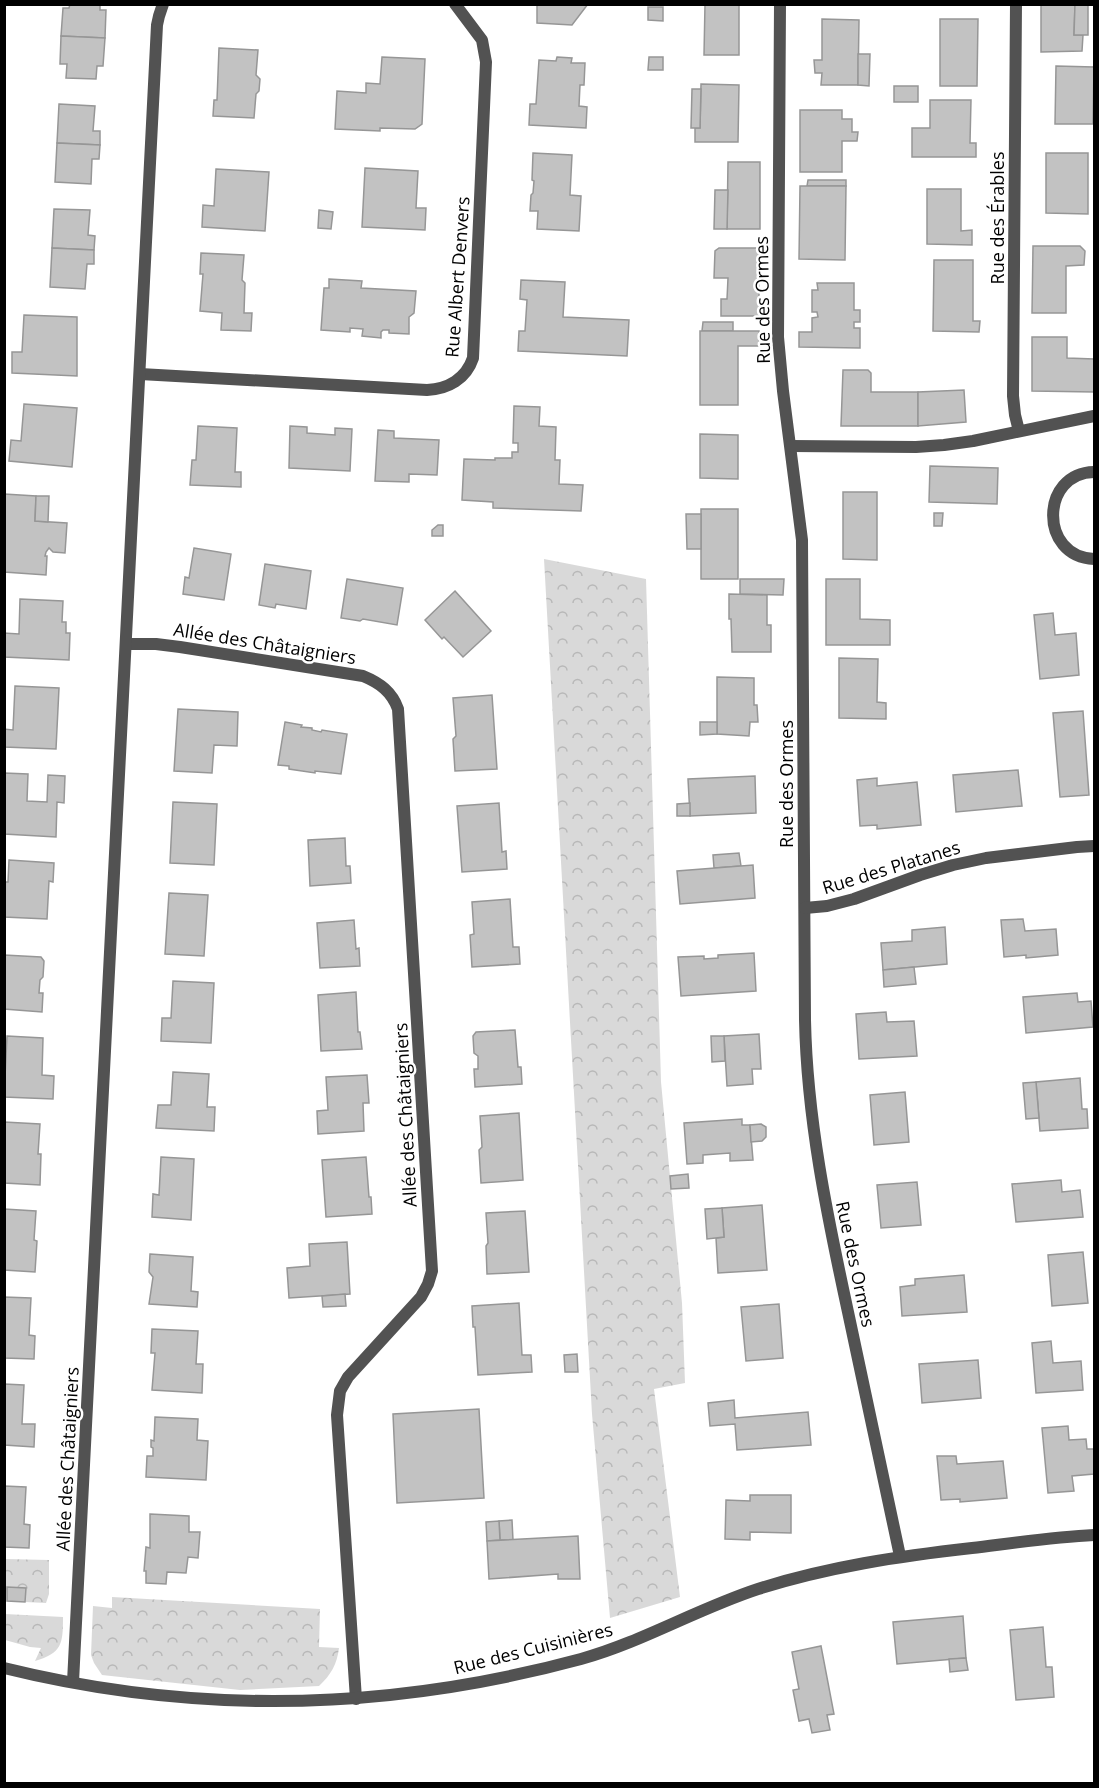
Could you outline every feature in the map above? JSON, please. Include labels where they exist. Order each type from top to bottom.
[{"type":"street","points":[[126,644],[157,25],[164,4]]},
{"type":"street","name":"Rue Albert Denvers","points":[[140,374],[427,390],[442,388],[462,376],[471,365],[473,358],[486,62],[482,39],[455,4]]},
{"type":"street","name":"Rue des Ormes","points":[[780,4],[778,337],[803,555],[806,1040],[811,1108],[831,1234],[900,1556]]},
{"type":"street","name":"Rue des Érables","points":[[1016,4],[1013,396],[1019,431]]},
{"type":"street","points":[[791,446],[930,447],[973,441],[1095,416]]},
{"type":"street","points":[[1095,472],[1077,476],[1066,484],[1055,501],[1052,513],[1056,533],[1063,544],[1078,555],[1095,559]]},
{"type":"street","name":"Allée des Châtaigniers","points":[[73,1682],[126,644],[180,647],[363,676],[386,688],[398,709],[432,1271],[421,1297],[355,1369],[344,1384],[338,1400],[337,1415],[356,1699]]},
{"type":"street","name":"Rue des Platanes","points":[[805,908],[827,906],[854,899],[920,874],[952,865],[986,858],[1095,846]]},
{"type":"street","name":"Rue des Cuisinières","points":[[4,1668],[73,1682],[154,1694],[233,1701],[292,1702],[412,1693],[483,1681],[567,1662],[629,1643],[704,1609],[800,1577],[900,1556],[1095,1535]]},
{"type":"green space","points":[[544,559],[646,579],[661,1082],[682,1303],[685,1383],[654,1389],[680,1597],[610,1618],[592,1414]]},
{"type":"green space","points":[[5,1559],[49,1560],[49,1594],[46,1603],[25,1602],[7,1588],[5,1614]]},
{"type":"green space","points":[[112,1597],[320,1609],[319,1647],[339,1648],[337,1659],[327,1678],[319,1686],[240,1690],[102,1675],[91,1655],[93,1606],[112,1608]]},
{"type":"green space","points":[[5,1614],[63,1617],[61,1641],[56,1651],[35,1661],[41,1648],[5,1640]]},
{"type":"building","points":[[70,4],[100,4],[100,10],[106,10],[105,38],[61,36],[63,8],[69,8]]},
{"type":"building","points":[[537,4],[588,4],[572,25],[537,23]]},
{"type":"building","points":[[705,4],[739,4],[739,55],[704,55]]},
{"type":"building","points":[[1041,4],[1075,4],[1074,35],[1083,35],[1082,51],[1041,52]]},
{"type":"building","points":[[1075,4],[1088,4],[1088,35],[1074,35]]},
{"type":"building","points":[[648,7],[663,7],[663,21],[648,20]]},
{"type":"building","points":[[822,19],[859,20],[858,85],[821,85],[822,73],[815,73],[814,60],[822,60]]},
{"type":"building","points":[[940,19],[978,19],[977,86],[940,86]]},
{"type":"building","points":[[61,36],[105,38],[103,66],[97,66],[96,79],[66,78],[67,64],[60,64]]},
{"type":"building","points":[[219,48],[258,50],[256,75],[260,79],[254,118],[213,116],[214,100],[217,100]]},
{"type":"building","points":[[858,54],[870,54],[869,86],[858,85]]},
{"type":"building","points":[[382,57],[425,59],[422,124],[415,129],[380,128],[380,131],[335,129],[337,91],[366,93],[366,83],[380,84]]},
{"type":"building","points":[[557,57],[572,58],[571,63],[585,63],[584,85],[580,85],[579,106],[587,107],[586,128],[529,125],[530,104],[536,104],[539,60],[556,61]]},
{"type":"building","points":[[649,57],[663,57],[663,70],[648,70]]},
{"type":"building","points":[[1056,66],[1094,67],[1093,124],[1055,124]]},
{"type":"building","points":[[701,84],[739,85],[738,142],[695,142],[695,128],[700,128]]},
{"type":"building","points":[[894,86],[918,86],[918,102],[894,102]]},
{"type":"building","points":[[692,89],[701,89],[700,128],[691,128]]},
{"type":"building","points":[[930,100],[971,100],[970,143],[976,143],[976,157],[912,157],[912,128],[930,128]]},
{"type":"building","points":[[59,104],[95,106],[93,131],[100,131],[100,145],[57,143]]},
{"type":"building","points":[[800,110],[842,110],[842,119],[852,119],[852,132],[858,132],[857,141],[842,141],[842,172],[800,172]]},
{"type":"building","points":[[57,143],[100,145],[99,159],[92,159],[91,184],[55,182]]},
{"type":"building","points":[[533,153],[572,155],[570,195],[581,196],[579,231],[537,229],[538,211],[530,211],[534,181],[532,180]]},
{"type":"building","points":[[1046,153],[1088,153],[1088,214],[1046,213]]},
{"type":"building","points":[[728,162],[760,162],[760,229],[727,229]]},
{"type":"building","points":[[365,168],[418,171],[416,208],[426,208],[425,230],[362,227]]},
{"type":"building","points":[[216,169],[269,172],[265,231],[202,227],[203,205],[214,206]]},
{"type":"building","points":[[808,180],[846,180],[846,186],[807,186]]},
{"type":"building","points":[[800,186],[846,186],[845,260],[799,259]]},
{"type":"building","points":[[927,189],[961,189],[961,231],[972,230],[972,245],[927,244]]},
{"type":"building","points":[[715,190],[728,190],[727,229],[714,229]]},
{"type":"building","points":[[54,209],[90,210],[88,235],[95,236],[94,250],[52,248]]},
{"type":"building","points":[[319,210],[333,212],[331,229],[318,228]]},
{"type":"building","points":[[1033,246],[1080,246],[1085,251],[1084,265],[1066,266],[1066,313],[1032,313]]},
{"type":"building","points":[[52,248],[94,250],[94,264],[87,264],[85,289],[50,287]]},
{"type":"building","points":[[719,248],[759,248],[759,316],[721,316],[721,299],[727,299],[728,278],[714,278],[715,251]]},
{"type":"building","points":[[201,253],[244,255],[242,280],[245,283],[244,313],[252,313],[251,331],[221,330],[222,313],[200,311],[203,274],[200,274]]},
{"type":"building","points":[[934,260],[973,260],[973,321],[980,321],[979,332],[933,331]]},
{"type":"building","points":[[329,279],[362,281],[361,288],[416,291],[414,313],[409,317],[409,334],[389,333],[389,330],[383,330],[381,338],[362,336],[363,329],[350,328],[350,332],[321,330],[324,288],[329,288]]},
{"type":"building","points":[[521,280],[565,282],[563,317],[629,320],[627,356],[518,351],[519,331],[525,331],[527,300],[520,299]]},
{"type":"building","points":[[817,283],[854,283],[854,310],[860,310],[860,322],[854,322],[854,328],[860,328],[860,348],[799,347],[799,332],[812,332],[812,318],[818,317],[817,312],[812,312],[812,290],[818,290]]},
{"type":"building","points":[[24,315],[77,317],[77,376],[12,373],[12,352],[22,352]]},
{"type":"building","points":[[703,322],[733,322],[733,331],[702,331]]},
{"type":"building","points":[[700,331],[759,331],[759,346],[738,346],[738,405],[700,405]]},
{"type":"building","points":[[1032,337],[1067,337],[1067,358],[1094,359],[1094,392],[1032,391]]},
{"type":"building","points":[[843,370],[868,370],[871,373],[871,392],[918,392],[918,426],[841,426]]},
{"type":"building","points":[[964,390],[966,422],[918,426],[918,392]]},
{"type":"building","points":[[24,404],[77,408],[72,467],[9,461],[11,440],[21,441]]},
{"type":"building","points":[[514,406],[540,407],[539,426],[556,427],[555,460],[560,460],[559,484],[583,485],[581,511],[493,508],[493,502],[462,500],[464,459],[512,458],[512,452],[518,452],[518,443],[513,443]]},
{"type":"building","points":[[198,426],[237,428],[235,472],[241,472],[241,487],[190,485],[192,460],[196,460]]},
{"type":"building","points":[[290,426],[307,427],[307,433],[335,435],[335,428],[352,429],[350,471],[289,468]]},
{"type":"building","points":[[378,430],[394,431],[394,438],[439,440],[437,475],[409,474],[409,482],[375,481]]},
{"type":"building","points":[[700,434],[738,435],[738,479],[700,478]]},
{"type":"building","points":[[930,466],[998,468],[997,504],[929,502]]},
{"type":"building","points":[[843,492],[877,492],[877,560],[843,559]]},
{"type":"building","points":[[4,494],[36,496],[35,521],[67,523],[65,553],[53,552],[49,548],[45,556],[47,556],[46,575],[4,572]]},
{"type":"building","points":[[36,496],[49,496],[48,522],[35,521]]},
{"type":"building","points":[[701,509],[738,509],[738,579],[701,579]]},
{"type":"building","points":[[934,513],[943,513],[942,526],[934,526]]},
{"type":"building","points":[[686,514],[701,514],[701,549],[687,549]]},
{"type":"building","points":[[438,525],[443,525],[443,536],[432,536],[432,530]]},
{"type":"building","points":[[194,548],[231,554],[224,600],[183,594],[185,577],[189,578]]},
{"type":"building","points":[[265,564],[311,571],[306,609],[276,604],[275,608],[259,605]]},
{"type":"building","points":[[347,579],[403,588],[397,625],[341,618]]},
{"type":"building","points":[[740,579],[784,579],[783,595],[740,594]]},
{"type":"building","points":[[826,579],[860,579],[860,619],[890,620],[890,645],[826,645]]},
{"type":"building","points":[[455,591],[491,631],[463,657],[425,620]]},
{"type":"building","points":[[729,594],[767,595],[767,625],[771,625],[771,652],[732,652]]},
{"type":"building","points":[[20,599],[63,601],[62,622],[66,622],[66,633],[70,633],[69,660],[4,657],[4,633],[19,634]]},
{"type":"building","points":[[1053,613],[1055,635],[1076,633],[1079,675],[1040,679],[1034,615]]},
{"type":"building","points":[[839,658],[878,659],[877,702],[886,703],[886,719],[839,718]]},
{"type":"building","points":[[717,677],[754,678],[754,705],[757,705],[758,722],[750,722],[749,736],[717,734]]},
{"type":"building","points":[[15,686],[59,688],[56,749],[4,747],[4,729],[13,730]]},
{"type":"building","points":[[492,695],[497,769],[455,771],[453,739],[456,736],[453,698]]},
{"type":"building","points":[[178,709],[238,712],[237,746],[214,745],[212,773],[174,771]]},
{"type":"building","points":[[1083,711],[1089,795],[1060,797],[1053,713]]},
{"type":"building","points":[[285,722],[321,732],[322,730],[347,734],[341,774],[315,771],[315,773],[278,765]]},
{"type":"building","points":[[700,722],[717,722],[717,734],[700,735]]},
{"type":"building","points":[[1018,770],[1022,806],[956,812],[953,775]]},
{"type":"building","points":[[4,773],[28,774],[27,801],[47,802],[48,775],[65,776],[64,803],[57,802],[56,837],[4,834]]},
{"type":"building","points":[[755,776],[756,813],[690,816],[688,779]]},
{"type":"building","points":[[877,778],[877,786],[917,782],[921,825],[877,829],[877,825],[860,826],[857,780]]},
{"type":"building","points":[[173,802],[217,804],[214,865],[170,863]]},
{"type":"building","points":[[499,803],[502,852],[506,851],[507,869],[462,872],[457,806]]},
{"type":"building","points":[[690,803],[690,816],[677,816],[677,804]]},
{"type":"building","points":[[345,838],[346,866],[350,866],[351,883],[310,886],[308,840]]},
{"type":"building","points":[[739,853],[741,866],[714,868],[713,855]]},
{"type":"building","points":[[9,860],[54,863],[53,882],[49,881],[47,919],[4,917],[4,882],[8,882]]},
{"type":"building","points":[[753,865],[755,898],[680,904],[677,871]]},
{"type":"building","points":[[169,893],[208,895],[204,956],[165,954]]},
{"type":"building","points":[[510,899],[513,947],[519,947],[520,964],[472,967],[470,935],[474,934],[472,902]]},
{"type":"building","points":[[1023,919],[1025,931],[1056,929],[1058,955],[1026,958],[1026,955],[1004,957],[1001,920]]},
{"type":"building","points":[[354,920],[360,966],[320,968],[317,923]]},
{"type":"building","points":[[945,927],[947,964],[883,970],[881,943],[912,941],[912,930]]},
{"type":"building","points":[[754,953],[756,991],[681,996],[678,957],[704,956],[704,959],[718,958],[718,955]]},
{"type":"building","points":[[4,955],[41,957],[44,961],[39,993],[43,993],[42,1012],[4,1009]]},
{"type":"building","points":[[914,967],[916,984],[884,987],[883,970]]},
{"type":"building","points":[[173,981],[214,983],[211,1043],[161,1041],[162,1018],[171,1018]]},
{"type":"building","points":[[356,992],[358,1032],[360,1032],[362,1049],[321,1051],[318,995]]},
{"type":"building","points":[[1077,993],[1078,1002],[1091,1001],[1093,1027],[1026,1033],[1023,997]]},
{"type":"building","points":[[886,1012],[887,1022],[914,1021],[917,1056],[859,1059],[856,1014]]},
{"type":"building","points":[[515,1030],[522,1084],[475,1087],[474,1069],[478,1069],[478,1056],[474,1053],[473,1036],[476,1032]]},
{"type":"building","points":[[759,1034],[761,1069],[752,1069],[753,1084],[727,1086],[724,1036]]},
{"type":"building","points":[[7,1036],[43,1038],[42,1075],[54,1076],[53,1099],[4,1097]]},
{"type":"building","points":[[711,1036],[724,1036],[725,1061],[712,1062]]},
{"type":"building","points":[[173,1072],[209,1074],[207,1107],[215,1107],[214,1131],[156,1128],[158,1105],[171,1105]]},
{"type":"building","points":[[367,1075],[369,1103],[363,1103],[364,1131],[318,1134],[317,1111],[328,1110],[326,1077]]},
{"type":"building","points":[[1080,1078],[1082,1109],[1087,1109],[1088,1128],[1040,1131],[1036,1082]]},
{"type":"building","points":[[1036,1082],[1039,1118],[1026,1119],[1023,1083]]},
{"type":"building","points":[[905,1092],[909,1142],[874,1145],[870,1095]]},
{"type":"building","points":[[519,1113],[523,1180],[481,1183],[480,1116]]},
{"type":"building","points":[[742,1119],[742,1125],[750,1125],[753,1160],[730,1161],[730,1153],[703,1155],[703,1163],[687,1164],[684,1123]]},
{"type":"building","points":[[4,1122],[40,1124],[38,1154],[41,1154],[40,1185],[4,1183]]},
{"type":"building","points":[[761,1124],[766,1127],[766,1137],[762,1141],[751,1142],[750,1125]]},
{"type":"building","points":[[161,1157],[194,1159],[191,1220],[152,1217],[153,1194],[159,1195]]},
{"type":"building","points":[[366,1157],[372,1214],[326,1217],[322,1160]]},
{"type":"building","points":[[688,1174],[689,1188],[671,1189],[670,1176]]},
{"type":"building","points":[[1061,1180],[1062,1192],[1080,1190],[1083,1217],[1016,1222],[1012,1184]]},
{"type":"building","points":[[917,1182],[921,1225],[881,1228],[877,1185]]},
{"type":"building","points":[[762,1205],[767,1270],[718,1273],[716,1238],[724,1237],[722,1208]]},
{"type":"building","points":[[722,1208],[724,1237],[707,1239],[705,1209]]},
{"type":"building","points":[[4,1209],[36,1211],[35,1272],[4,1270]]},
{"type":"building","points":[[525,1211],[529,1272],[487,1274],[486,1213]]},
{"type":"building","points":[[347,1242],[350,1294],[289,1298],[287,1268],[310,1266],[309,1244]]},
{"type":"building","points":[[1083,1252],[1088,1303],[1052,1306],[1048,1255]]},
{"type":"building","points":[[150,1254],[193,1257],[191,1291],[198,1292],[197,1307],[149,1304],[153,1277],[149,1272]]},
{"type":"building","points":[[964,1275],[967,1312],[902,1316],[900,1287],[915,1285],[915,1279]]},
{"type":"building","points":[[345,1294],[346,1306],[323,1307],[322,1296]]},
{"type":"building","points":[[4,1297],[31,1298],[29,1335],[35,1336],[34,1359],[4,1358]]},
{"type":"building","points":[[519,1303],[522,1355],[531,1355],[532,1372],[478,1375],[472,1306]]},
{"type":"building","points":[[779,1304],[783,1358],[746,1361],[741,1307]]},
{"type":"building","points":[[152,1329],[198,1331],[196,1364],[203,1364],[202,1393],[152,1390],[155,1353],[151,1353]]},
{"type":"building","points":[[1051,1341],[1053,1363],[1081,1361],[1083,1390],[1036,1393],[1032,1343]]},
{"type":"building","points":[[577,1354],[578,1372],[565,1372],[564,1355]]},
{"type":"building","points":[[978,1360],[981,1398],[922,1403],[919,1364]]},
{"type":"building","points":[[4,1384],[24,1385],[22,1424],[35,1424],[34,1447],[4,1445]]},
{"type":"building","points":[[734,1400],[735,1418],[808,1412],[811,1445],[737,1450],[735,1424],[710,1426],[708,1403]]},
{"type":"building","points":[[479,1409],[484,1498],[397,1503],[393,1414]]},
{"type":"building","points":[[155,1417],[198,1419],[197,1440],[208,1441],[206,1480],[146,1477],[147,1456],[153,1456],[151,1440],[154,1441]]},
{"type":"building","points":[[1068,1426],[1069,1440],[1086,1439],[1087,1449],[1094,1449],[1094,1474],[1072,1476],[1074,1491],[1048,1493],[1042,1428]]},
{"type":"building","points":[[937,1456],[956,1456],[957,1464],[1003,1461],[1007,1498],[960,1502],[960,1499],[941,1500]]},
{"type":"building","points":[[4,1486],[26,1487],[24,1524],[30,1525],[29,1548],[4,1547]]},
{"type":"building","points":[[750,1495],[791,1495],[791,1533],[750,1532],[750,1540],[725,1539],[726,1500],[750,1501]]},
{"type":"building","points":[[150,1514],[189,1516],[189,1532],[200,1532],[198,1558],[188,1557],[186,1573],[167,1572],[166,1584],[146,1583],[146,1571],[144,1571],[146,1547],[150,1548]]},
{"type":"building","points":[[512,1520],[513,1540],[500,1540],[499,1521]]},
{"type":"building","points":[[499,1521],[500,1540],[487,1541],[486,1522]]},
{"type":"building","points":[[578,1536],[580,1579],[558,1579],[558,1574],[489,1579],[487,1541]]},
{"type":"building","points":[[7,1587],[26,1588],[25,1602],[7,1601]]},
{"type":"building","points":[[963,1616],[966,1658],[897,1664],[893,1622]]},
{"type":"building","points":[[1043,1627],[1046,1667],[1052,1667],[1054,1697],[1016,1700],[1010,1630]]},
{"type":"building","points":[[821,1646],[834,1714],[827,1715],[830,1730],[812,1733],[809,1719],[799,1721],[793,1690],[799,1689],[792,1652]]},
{"type":"building","points":[[966,1658],[968,1670],[950,1672],[949,1659]]}]
